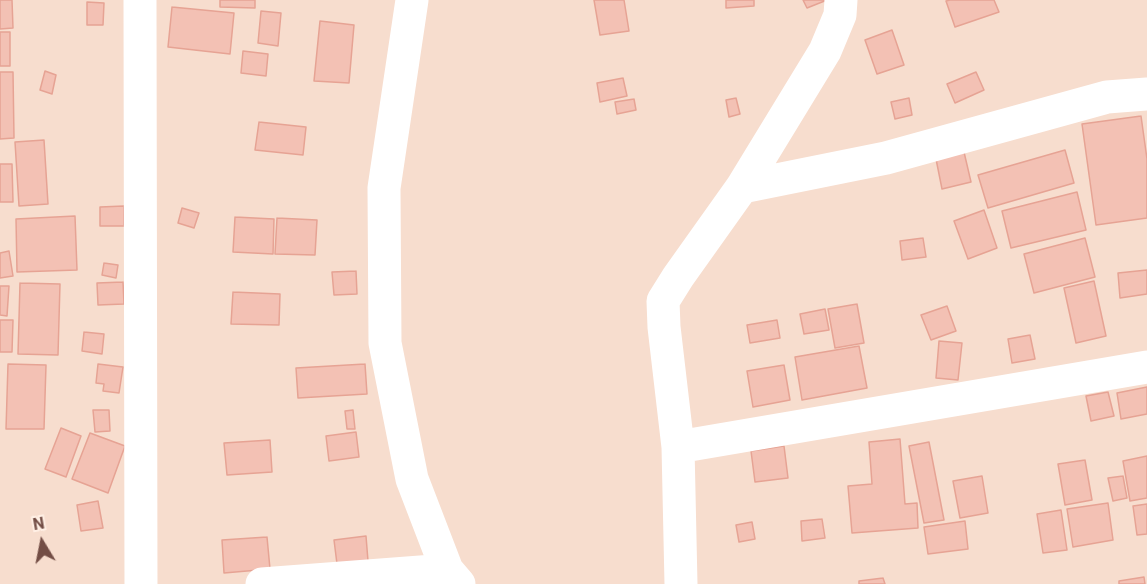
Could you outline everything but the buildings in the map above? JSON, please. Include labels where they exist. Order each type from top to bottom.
[{"type":"street","points":[[140,0],[141,584]]},
{"type":"street","points":[[262,584],[453,577],[412,478],[385,343],[384,188],[412,0]]},
{"type":"street","points":[[681,584],[678,447],[663,301],[742,187],[825,51],[840,15],[841,0]]},
{"type":"street","points":[[742,187],[886,158],[1107,97],[1147,94]]},
{"type":"street","points":[[678,447],[1147,367]]},
{"type":"shaded area","points":[[0,0],[1147,0],[1147,584],[0,584]]}]
